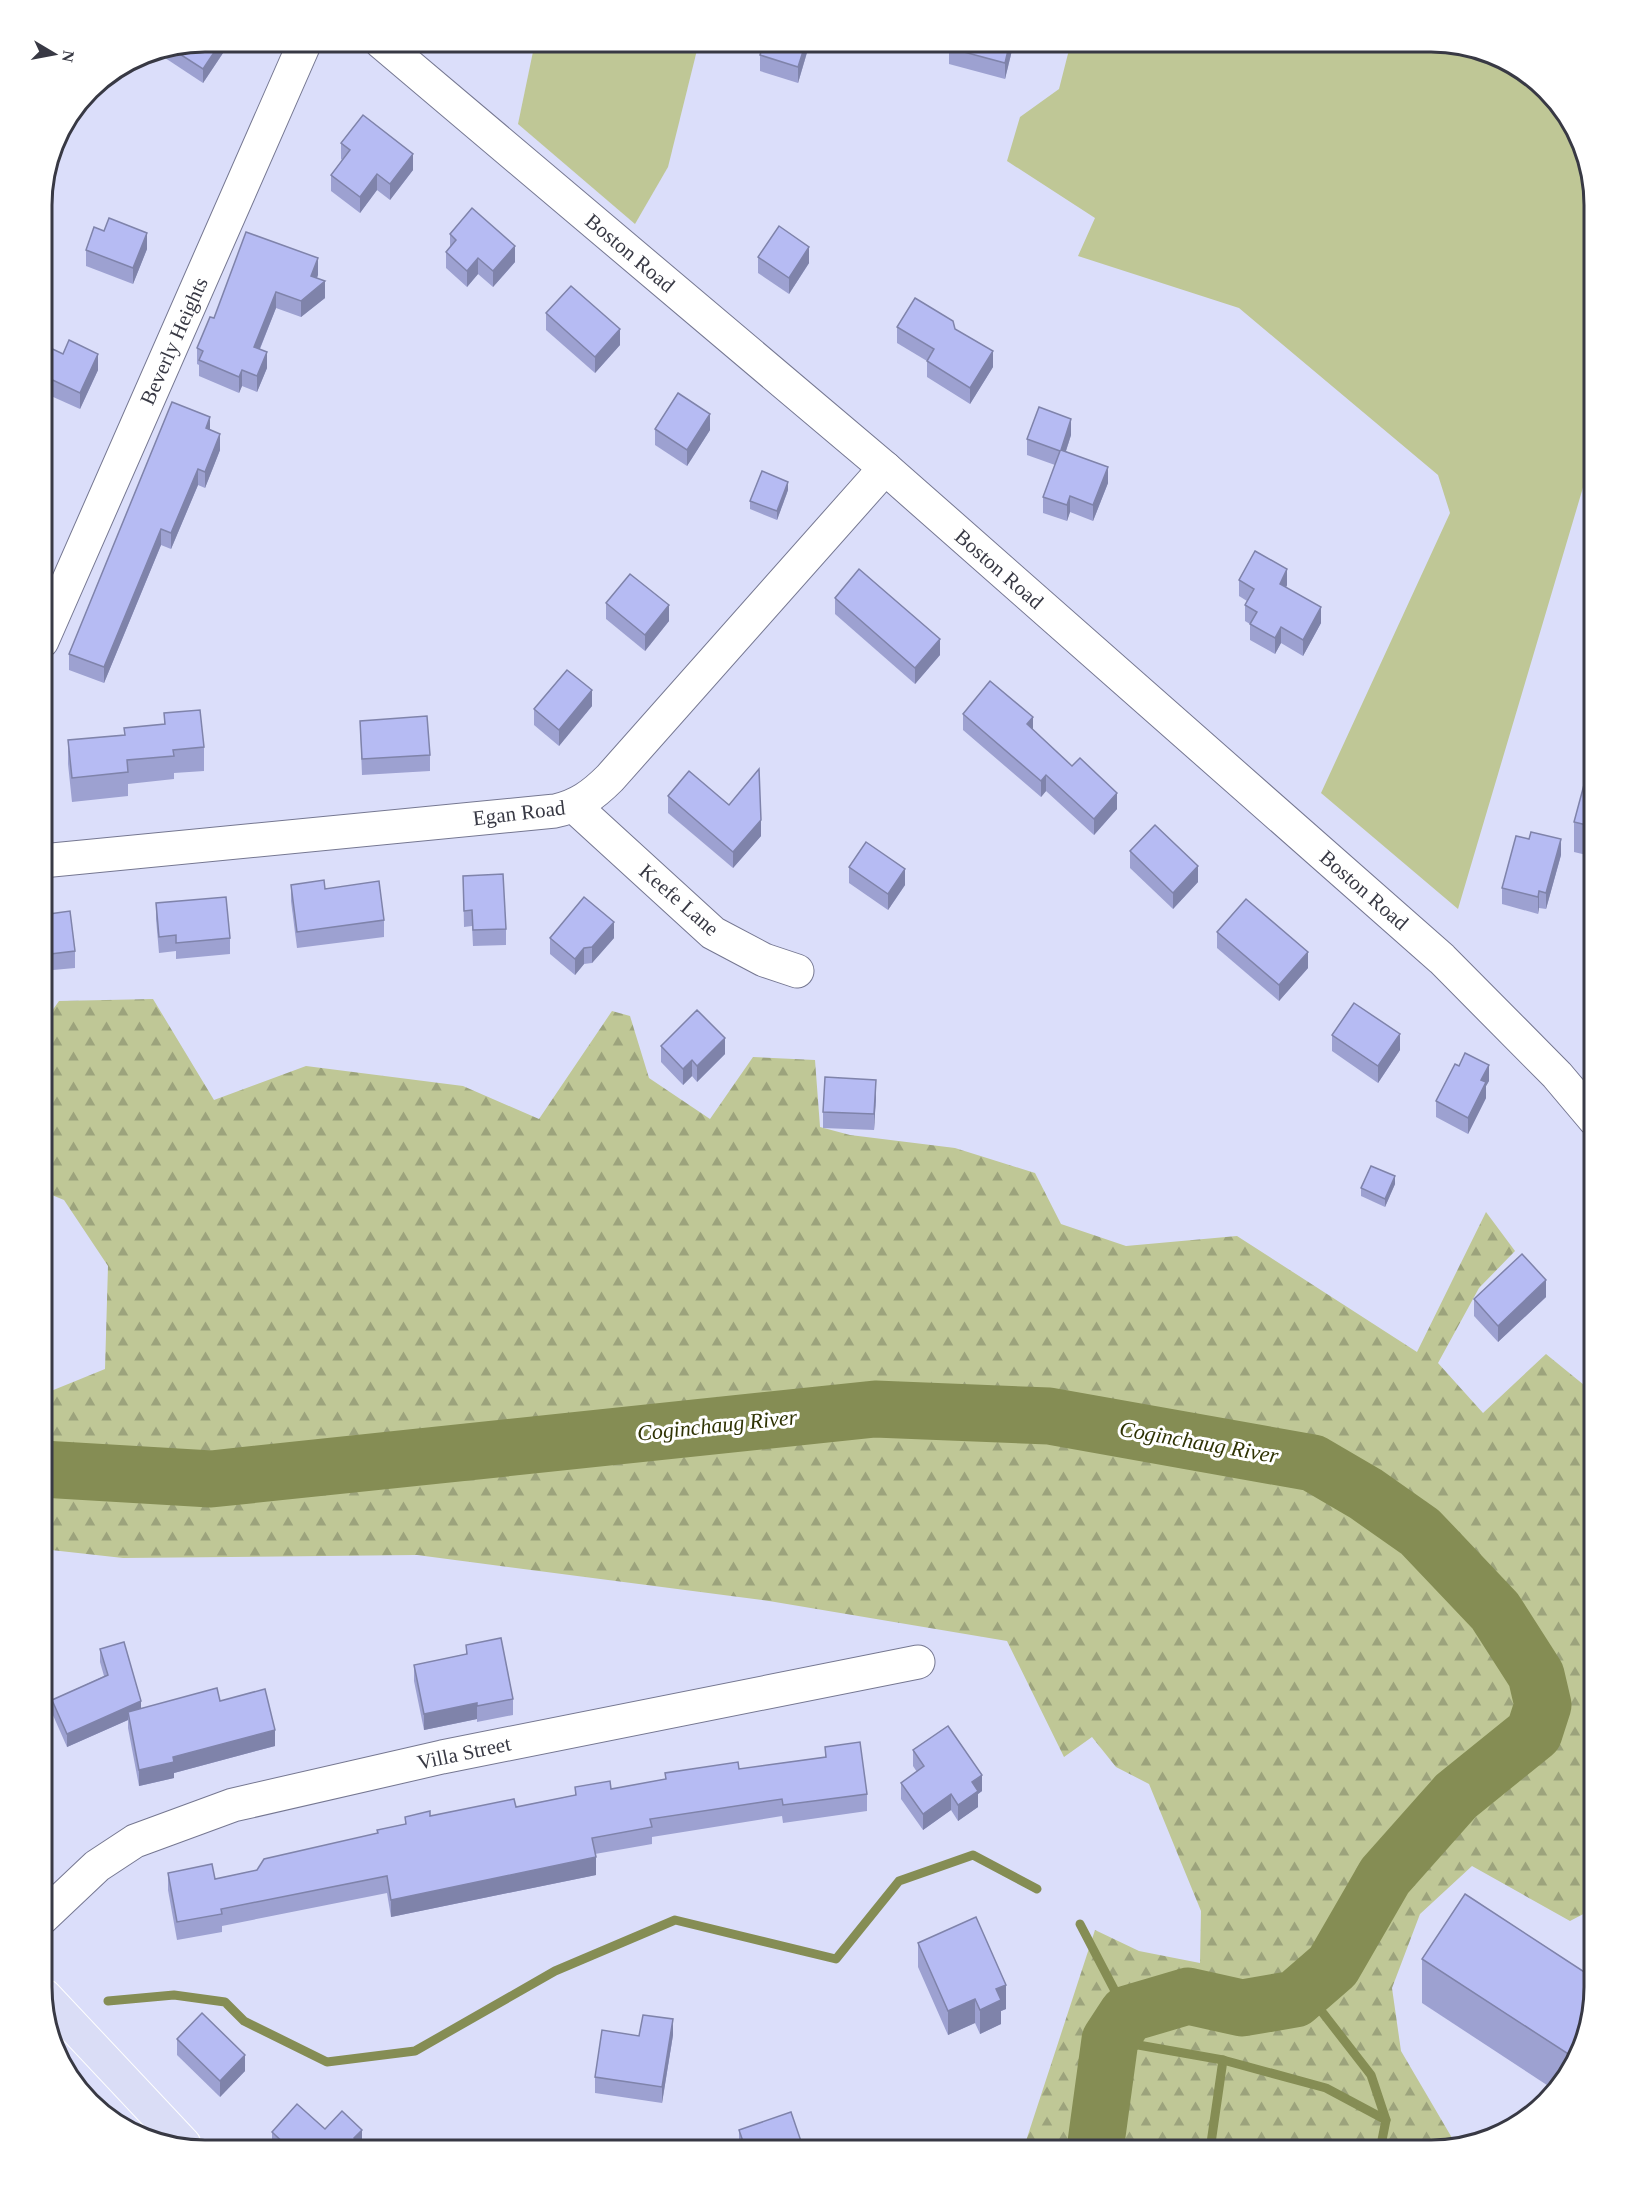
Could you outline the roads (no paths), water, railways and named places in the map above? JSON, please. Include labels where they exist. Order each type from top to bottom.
[{"type":"main road","points":[[54,2006],[178,2137]]},
{"type":"street","name":"Beverly Heights","points":[[53,616],[301,52]]},
{"type":"street","name":"Boston Road","points":[[393,52],[885,468],[1442,959],[1557,1075],[1584,1107]]},
{"type":"street","name":"Egan Road","points":[[53,860],[555,811],[574,807],[595,793],[610,778],[885,468]]},
{"type":"street","name":"Keefe Lane","points":[[574,807],[713,933],[756,956],[797,971]]},
{"type":"street","name":"Villa Street","points":[[52,1909],[97,1866],[135,1841],[233,1805],[442,1757],[918,1662]]},
{"type":"waterway","name":"Coginchaug River","points":[[52,1470],[211,1479],[875,1409],[1049,1416],[1313,1463],[1366,1494],[1420,1532],[1495,1611],[1536,1675],[1543,1705],[1534,1733],[1456,1796],[1385,1876],[1333,1966],[1295,1999],[1242,2008],[1188,1996],[1127,2014],[1110,2040],[1096,2139]]},
{"type":"waterway","points":[[108,2001],[174,1995],[225,2002],[244,2021],[327,2062],[415,2051],[555,1971],[675,1920],[836,1959],[899,1881],[973,1855],[1037,1889]]},
{"type":"waterway","points":[[1080,1924],[1127,2014]]},
{"type":"waterway","points":[[1305,1990],[1371,2075],[1386,2120],[1382,2139]]},
{"type":"waterway","points":[[1110,2040],[1223,2060],[1212,2139]]},
{"type":"waterway","points":[[1223,2060],[1326,2088],[1386,2120]]}]
